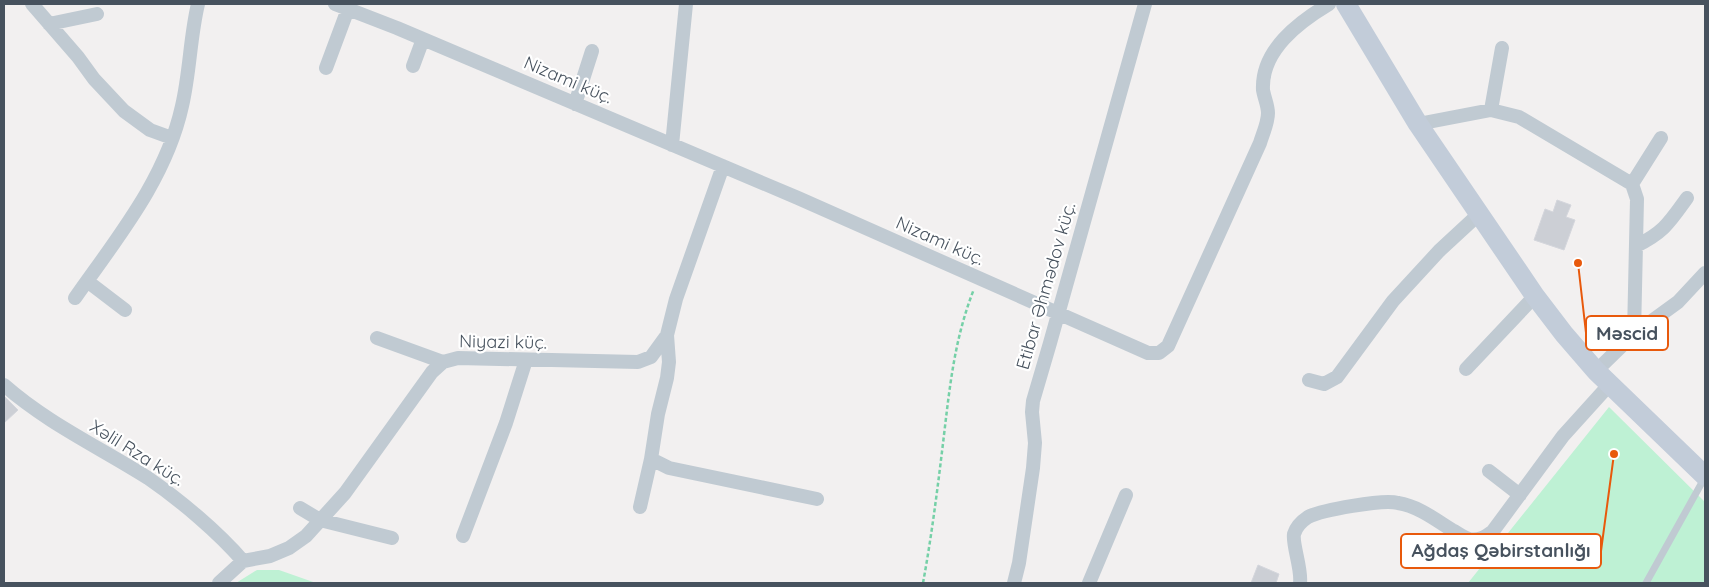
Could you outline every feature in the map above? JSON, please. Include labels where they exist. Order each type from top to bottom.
[{"type":"street","points":[[32,4],[124,111],[150,130],[172,138]]},
{"type":"street","points":[[75,298],[139,206],[158,174],[182,107],[188,72],[192,26],[198,4]]},
{"type":"street","name":"Nizami küç.","points":[[335,4],[423,39],[723,166],[1148,353],[1159,352],[1168,346],[1266,125],[1268,112],[1263,90],[1265,72],[1271,57],[1286,36],[1310,15],[1329,4]]},
{"type":"street","points":[[672,145],[686,4]]},
{"type":"street","name":"Etibar Əhmədov küç.","points":[[1014,583],[1019,563],[1036,443],[1032,412],[1033,401],[1145,4]]},
{"type":"street","points":[[1346,4],[1418,124],[1535,296],[1576,348],[1603,377],[1705,476]]},
{"type":"street","points":[[326,68],[348,9]]},
{"type":"street","points":[[49,24],[97,14]]},
{"type":"street","points":[[413,66],[423,39]]},
{"type":"street","points":[[1491,110],[1502,48]]},
{"type":"street","points":[[575,104],[592,51]]},
{"type":"street","points":[[1418,124],[1491,110],[1519,117],[1632,184],[1637,199],[1634,334]]},
{"type":"street","points":[[1632,184],[1661,138]]},
{"type":"street","name":"Niyazi küç.","points":[[243,561],[270,556],[289,548],[306,536],[346,492],[432,372],[443,362],[458,358],[638,362],[651,357],[667,335],[676,299],[723,166]]},
{"type":"street","points":[[1636,246],[1655,237],[1668,224],[1687,198]]},
{"type":"street","points":[[1309,380],[1324,384],[1337,377],[1393,301],[1439,252],[1479,214]]},
{"type":"street","points":[[1300,583],[1300,564],[1294,536],[1298,526],[1307,518],[1319,513],[1387,502],[1398,502],[1413,507],[1467,538],[1478,540],[1493,531],[1563,436],[1634,334],[1678,302],[1705,273]]},
{"type":"street","points":[[87,281],[125,310]]},
{"type":"street","points":[[1466,369],[1535,296]]},
{"type":"street","points":[[640,507],[667,378],[669,362],[667,335]]},
{"type":"street","points":[[376,338],[443,362]]},
{"type":"street","points":[[462,536],[506,423],[526,360]]},
{"type":"street","name":"Xəlil Rza küç.","points":[[4,385],[24,402],[57,425],[166,491],[228,544],[243,561]]},
{"type":"street","points":[[651,459],[669,468],[817,500]]},
{"type":"street","points":[[1489,472],[1520,494]]},
{"type":"street","points":[[1089,583],[1126,495]]},
{"type":"street","points":[[300,508],[320,520],[392,538]]},
{"type":"street","points":[[218,583],[243,561]]},
{"type":"lane","points":[[1646,583],[1705,476]]},
{"type":"path","points":[[923,583],[932,532],[954,357],[963,315],[978,278]]},
{"type":"green space","points":[[1609,407],[1705,502],[1705,583],[1468,583]]},
{"type":"green space","points":[[257,570],[279,570],[316,583],[236,583]]},
{"type":"building","points":[[1557,200],[1571,205],[1566,217],[1575,220],[1564,250],[1534,240],[1545,209],[1553,212]]},
{"type":"building","points":[[4,396],[18,410],[4,423]]},
{"type":"building","points":[[1258,565],[1279,574],[1276,583],[1251,583]]},
{"type":"place","name":"Məscid","points":[[1578,263]]},
{"type":"place","name":"Ağdaş Qəbirstanlığı","points":[[1614,454]]}]
